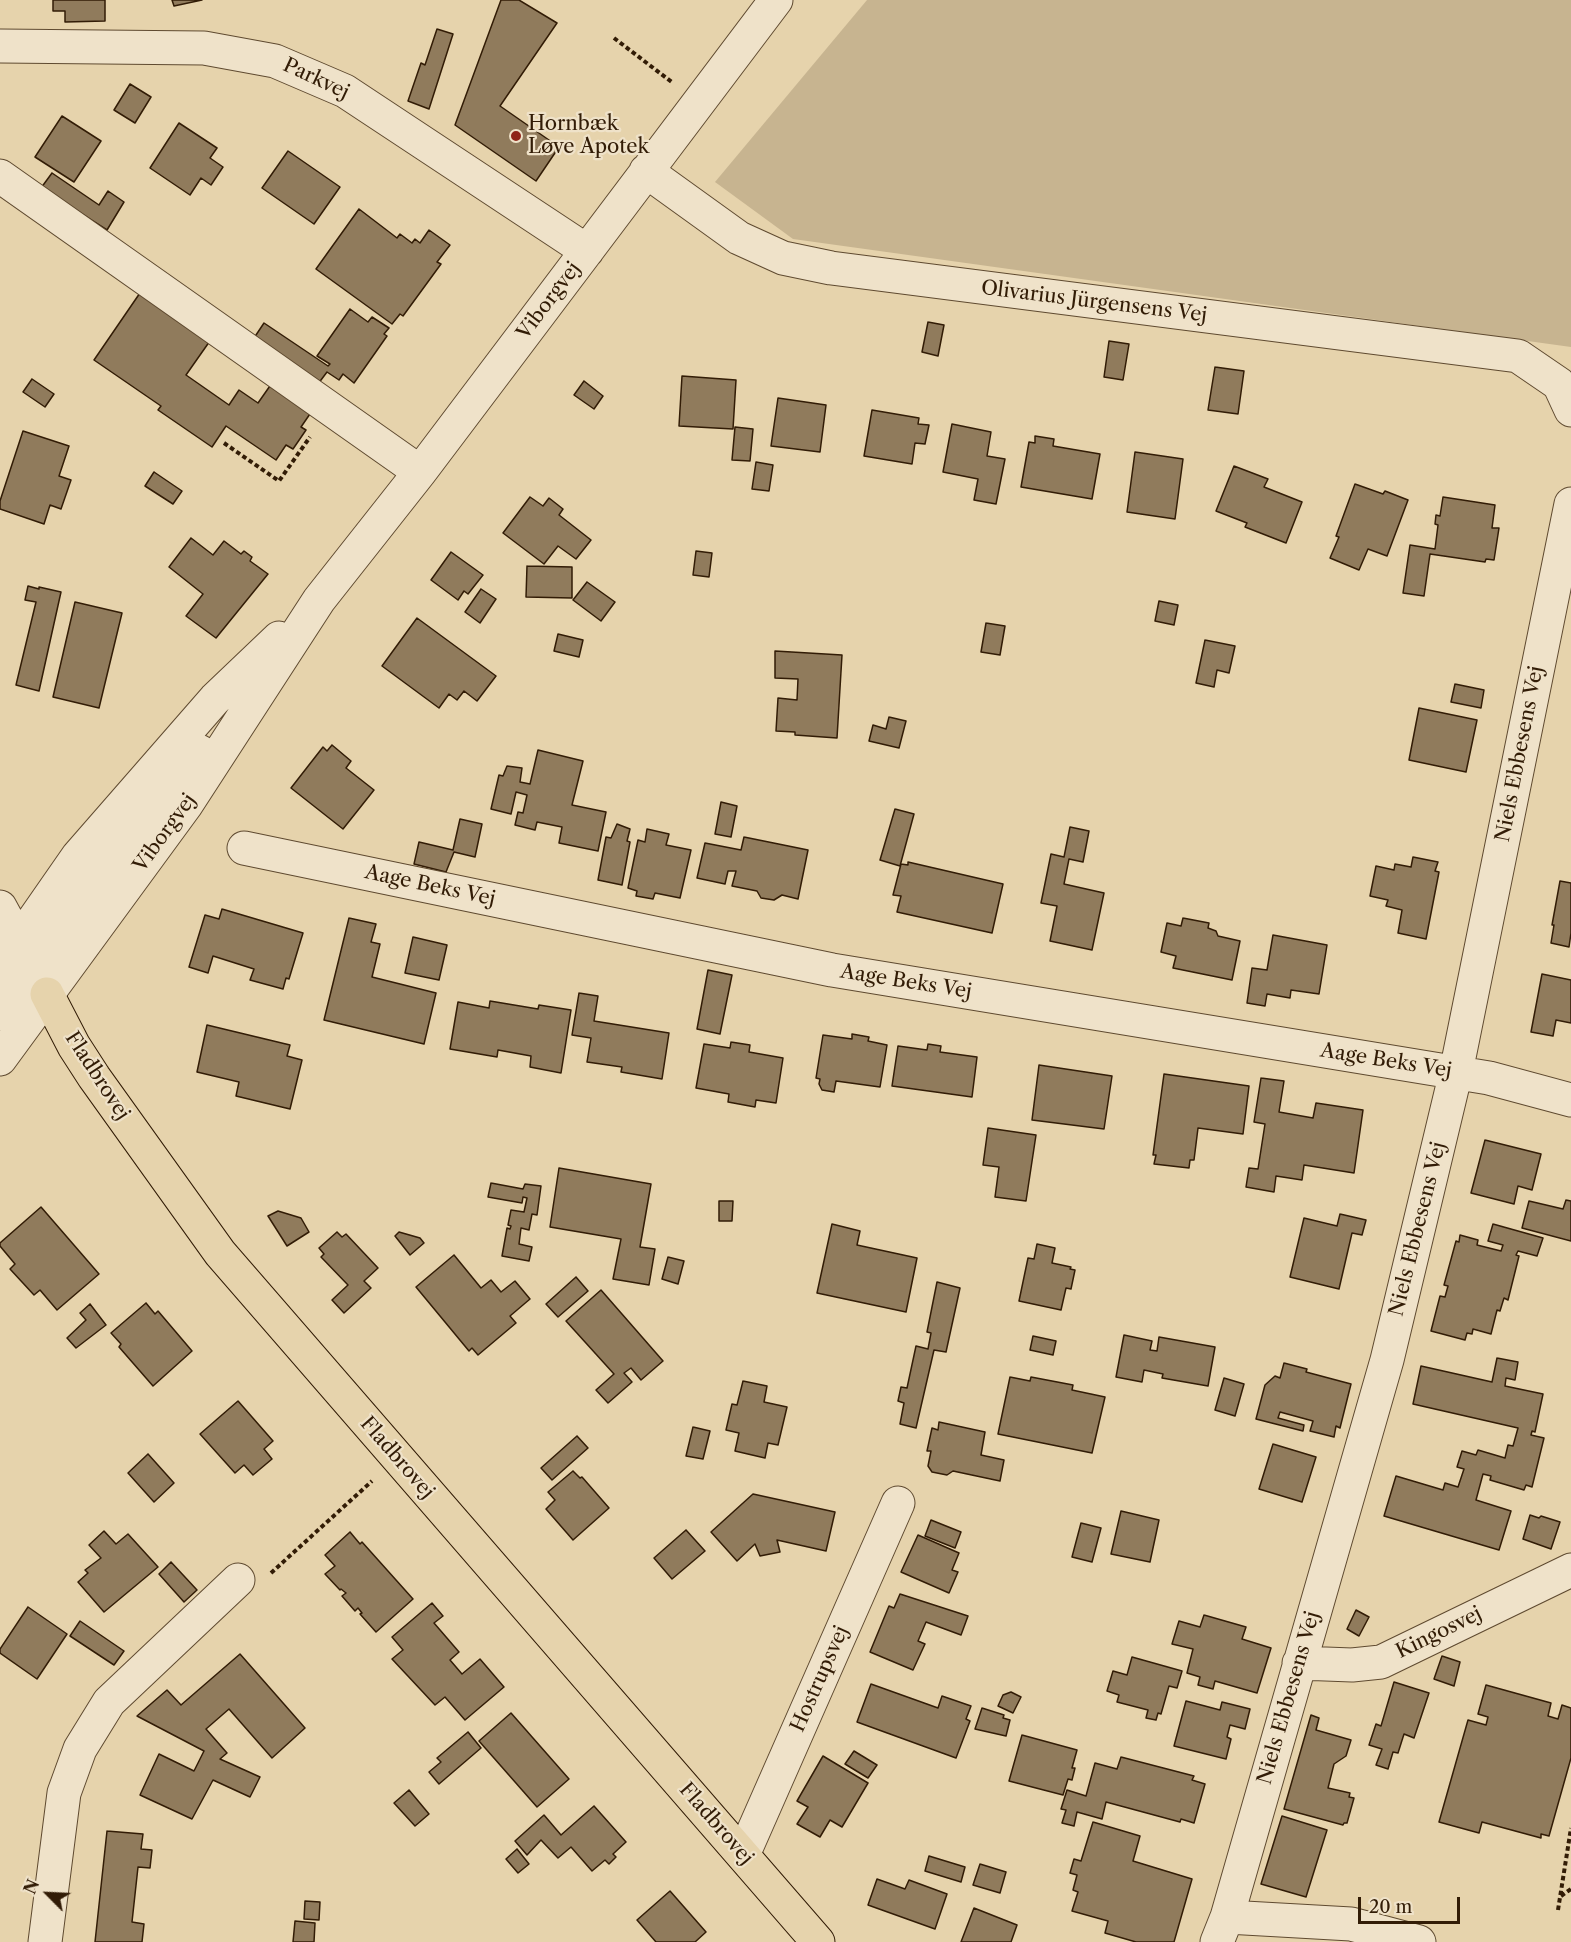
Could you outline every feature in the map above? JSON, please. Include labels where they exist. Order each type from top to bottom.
[{"type":"main road","name":"Fladbrovej","points":[[47,994],[94,1077],[220,1252],[818,1942]]},
{"type":"street","name":"Viborgvej","points":[[0,1059],[186,805],[319,600],[420,472],[776,0]]},
{"type":"street","name":"Parkvej","points":[[0,46],[204,48],[275,61],[345,91],[586,251]]},
{"type":"street","name":"Olivarius Jürgensens Vej","points":[[646,171],[740,238],[783,258],[831,268],[1518,356],[1565,397]]},
{"type":"street","points":[[0,176],[420,472]]},
{"type":"street","name":"Niels Ebbesens Vej","points":[[1222,1930],[1387,1360],[1456,1072],[1571,504]]},
{"type":"street","name":"Viborgvej","points":[[0,968],[78,856],[157,764],[215,699],[319,600]]},
{"type":"street","name":"Aage Beks Vej","points":[[244,848],[832,970],[1456,1072],[1489,1078],[1571,1100]]},
{"type":"street","name":"Fladbrovej","points":[[0,907],[47,994]]},
{"type":"street","points":[[0,1014],[12,995],[18,974],[21,956],[19,942]]},
{"type":"street","name":"Hostrupsvej","points":[[743,1855],[898,1503]]},
{"type":"street","name":"Kingosvej","points":[[1299,1663],[1352,1665],[1381,1662],[1571,1570]]},
{"type":"street","points":[[45,1942],[64,1793],[80,1749],[109,1702],[238,1580]]},
{"type":"street","points":[[1222,1930],[1351,1924],[1419,1942]]},
{"type":"path","points":[[614,38],[698,102]]},
{"type":"path","points":[[224,443],[279,481],[329,409]]},
{"type":"path","points":[[238,1580],[250,1592],[397,1458]]},
{"type":"path","points":[[1558,1910],[1571,1828]]},
{"type":"path","points":[[1560,1896],[1571,1889]]},
{"type":"shaded area","points":[[867,0],[1571,0],[1571,347],[793,239],[715,182]]},
{"type":"building","points":[[53,0],[105,0],[105,21],[65,22],[65,11],[53,11]]},
{"type":"building","points":[[172,0],[202,0],[174,6]]},
{"type":"building","points":[[501,0],[519,0],[557,23],[500,106],[559,147],[536,181],[455,125]]},
{"type":"building","points":[[437,29],[453,34],[429,109],[408,101],[421,63],[425,65]]},
{"type":"building","points":[[130,84],[151,97],[135,123],[114,110]]},
{"type":"building","points":[[62,116],[101,141],[74,182],[35,157]]},
{"type":"building","points":[[179,123],[217,148],[210,158],[223,167],[211,185],[201,178],[190,195],[150,168]]},
{"type":"building","points":[[288,151],[340,187],[314,224],[262,188]]},
{"type":"building","points":[[52,173],[99,205],[108,191],[124,202],[107,230],[41,188]]},
{"type":"building","points":[[359,209],[397,238],[400,234],[412,243],[415,239],[420,243],[429,230],[450,245],[437,262],[441,264],[403,316],[400,314],[392,324],[316,269]]},
{"type":"building","points":[[142,290],[212,338],[186,375],[229,405],[239,390],[258,403],[272,383],[312,411],[301,427],[306,430],[293,449],[286,445],[276,460],[226,426],[212,447],[158,410],[161,406],[94,360]]},
{"type":"building","points":[[350,309],[368,322],[372,317],[389,328],[384,334],[387,336],[354,383],[343,374],[339,380],[327,372],[318,384],[254,338],[264,323],[328,366],[330,364],[317,356]]},
{"type":"building","points":[[928,322],[944,325],[938,356],[922,352]]},
{"type":"building","points":[[1109,341],[1129,344],[1123,380],[1104,377]]},
{"type":"building","points":[[1215,367],[1244,371],[1238,414],[1208,410]]},
{"type":"building","points":[[682,376],[736,380],[733,429],[679,426]]},
{"type":"building","points":[[32,379],[54,394],[45,407],[23,392]]},
{"type":"building","points":[[584,381],[603,396],[594,409],[574,395]]},
{"type":"building","points":[[778,398],[826,405],[820,452],[771,446]]},
{"type":"building","points":[[872,410],[919,418],[918,424],[929,425],[925,444],[915,443],[912,464],[864,456]]},
{"type":"building","points":[[952,424],[991,432],[987,456],[1005,459],[996,504],[974,500],[978,479],[943,472]]},
{"type":"building","points":[[735,427],[753,429],[750,461],[732,460]]},
{"type":"building","points":[[23,431],[69,446],[59,476],[71,480],[61,509],[50,505],[44,524],[0,509],[0,501]]},
{"type":"building","points":[[1035,436],[1054,439],[1053,446],[1100,454],[1092,499],[1021,487],[1029,442],[1035,443]]},
{"type":"building","points":[[1135,452],[1183,459],[1175,519],[1127,512]]},
{"type":"building","points":[[756,462],[773,465],[769,491],[752,489]]},
{"type":"building","points":[[1234,466],[1268,479],[1264,487],[1302,502],[1286,543],[1245,527],[1247,523],[1216,511]]},
{"type":"building","points":[[154,472],[182,491],[173,504],[145,486]]},
{"type":"building","points":[[1355,484],[1383,494],[1385,491],[1408,500],[1387,556],[1368,549],[1359,570],[1330,558],[1339,537],[1336,536]]},
{"type":"building","points":[[530,497],[543,506],[549,498],[563,509],[559,515],[591,540],[576,559],[558,546],[544,564],[503,533]]},
{"type":"building","points":[[1443,497],[1495,505],[1492,528],[1499,528],[1494,560],[1486,559],[1485,562],[1430,554],[1424,596],[1403,593],[1410,545],[1435,549],[1438,525],[1435,524],[1436,515],[1440,516]]},
{"type":"building","points":[[191,538],[213,555],[224,541],[241,554],[244,551],[252,557],[250,561],[268,574],[216,638],[186,616],[203,594],[169,567]]},
{"type":"building","points":[[696,551],[712,553],[709,577],[693,575]]},
{"type":"building","points":[[451,552],[483,575],[468,594],[464,591],[458,600],[431,580]]},
{"type":"building","points":[[527,566],[572,567],[572,598],[526,597]]},
{"type":"building","points":[[587,582],[615,602],[601,621],[573,600]]},
{"type":"building","points":[[28,586],[61,592],[39,691],[16,685],[36,602],[25,600]]},
{"type":"building","points":[[481,589],[496,599],[480,623],[465,612]]},
{"type":"building","points":[[1159,601],[1178,605],[1174,625],[1155,621]]},
{"type":"building","points":[[75,602],[122,613],[99,708],[53,697]]},
{"type":"building","points":[[417,618],[496,676],[477,701],[464,691],[457,700],[449,694],[439,708],[382,666]]},
{"type":"building","points":[[986,623],[1005,626],[1000,655],[981,652]]},
{"type":"building","points":[[558,634],[583,640],[579,657],[554,651]]},
{"type":"building","points":[[1205,640],[1235,646],[1229,673],[1217,670],[1214,687],[1196,683]]},
{"type":"building","points":[[775,651],[842,655],[837,738],[795,735],[795,732],[776,731],[778,698],[797,700],[798,679],[775,678]]},
{"type":"building","points":[[1455,684],[1484,690],[1481,708],[1451,702]]},
{"type":"building","points":[[1419,708],[1477,720],[1466,772],[1409,760]]},
{"type":"building","points":[[889,717],[906,721],[899,748],[869,741],[873,725],[886,729]]},
{"type":"building","points":[[332,745],[351,761],[346,768],[374,790],[343,829],[291,788],[323,747],[327,751]]},
{"type":"building","points":[[538,750],[583,761],[572,805],[606,812],[598,851],[559,843],[562,827],[537,822],[535,830],[515,825],[518,812],[523,813],[527,795],[516,792],[511,814],[491,809],[499,775],[503,776],[507,766],[522,768],[520,782],[530,784]]},
{"type":"building","points":[[721,802],[737,806],[731,837],[715,834]]},
{"type":"building","points":[[895,809],[914,814],[900,866],[880,860]]},
{"type":"building","points":[[460,819],[482,824],[475,857],[454,852],[446,872],[414,864],[419,842],[453,850]]},
{"type":"building","points":[[617,824],[630,829],[627,841],[630,842],[622,885],[598,880],[606,837],[611,838]]},
{"type":"building","points":[[1070,827],[1089,831],[1083,862],[1069,859],[1064,884],[1104,893],[1092,950],[1050,941],[1057,906],[1041,903],[1051,854],[1064,857]]},
{"type":"building","points":[[647,829],[669,834],[666,845],[691,850],[680,898],[655,893],[653,899],[636,896],[637,891],[628,888],[638,840],[645,842]]},
{"type":"building","points":[[744,837],[808,850],[798,899],[782,895],[774,900],[761,898],[757,891],[732,886],[736,871],[728,871],[725,884],[697,878],[705,843],[741,850]]},
{"type":"building","points":[[1413,857],[1438,862],[1435,871],[1439,872],[1426,939],[1398,933],[1402,910],[1386,906],[1388,900],[1370,896],[1376,866],[1394,870],[1395,864],[1411,867]]},
{"type":"building","points":[[908,862],[1003,884],[992,933],[897,912],[901,896],[893,895],[901,864],[908,865]]},
{"type":"building","points":[[1560,881],[1571,883],[1569,947],[1551,943]]},
{"type":"building","points":[[222,909],[303,933],[289,979],[286,978],[283,989],[250,980],[254,969],[213,956],[208,973],[189,967],[205,915],[219,919]]},
{"type":"building","points":[[349,918],[376,924],[371,942],[380,944],[372,977],[436,993],[424,1044],[324,1020]]},
{"type":"building","points":[[1183,918],[1209,923],[1208,928],[1216,931],[1218,936],[1240,941],[1232,980],[1173,968],[1176,956],[1161,952],[1167,923],[1181,926]]},
{"type":"building","points":[[1273,935],[1327,945],[1319,994],[1291,990],[1290,998],[1267,994],[1265,1006],[1247,1003],[1252,968],[1267,970]]},
{"type":"building","points":[[413,937],[447,945],[439,980],[405,973]]},
{"type":"building","points":[[708,970],[732,975],[720,1034],[697,1029]]},
{"type":"building","points":[[1542,974],[1571,980],[1571,1023],[1556,1020],[1553,1036],[1531,1032]]},
{"type":"building","points":[[579,993],[598,996],[594,1021],[669,1033],[662,1079],[621,1072],[622,1067],[587,1062],[591,1038],[572,1035]]},
{"type":"building","points":[[490,1001],[538,1009],[539,1005],[571,1010],[561,1073],[530,1067],[531,1056],[498,1050],[497,1057],[450,1049],[458,1002],[489,1008]]},
{"type":"building","points":[[207,1025],[290,1045],[287,1056],[302,1060],[290,1109],[236,1096],[239,1082],[197,1072]]},
{"type":"building","points":[[852,1034],[869,1037],[868,1041],[887,1045],[880,1087],[836,1081],[834,1092],[822,1090],[819,1084],[820,1079],[816,1078],[823,1035],[852,1039]]},
{"type":"building","points":[[731,1042],[750,1045],[749,1052],[783,1058],[776,1103],[756,1100],[755,1107],[728,1102],[729,1094],[696,1088],[704,1044],[730,1048]]},
{"type":"building","points":[[928,1044],[941,1046],[940,1052],[977,1057],[972,1097],[892,1086],[898,1046],[927,1050]]},
{"type":"building","points":[[1039,1065],[1112,1076],[1104,1129],[1032,1120]]},
{"type":"building","points":[[1164,1074],[1249,1086],[1243,1134],[1198,1128],[1194,1160],[1190,1160],[1189,1168],[1154,1164],[1156,1155],[1153,1155]]},
{"type":"building","points":[[1261,1078],[1284,1081],[1279,1112],[1313,1118],[1316,1103],[1363,1110],[1354,1173],[1304,1165],[1302,1180],[1276,1176],[1274,1192],[1246,1187],[1249,1168],[1258,1169],[1265,1124],[1254,1122]]},
{"type":"building","points":[[988,1128],[1036,1135],[1026,1201],[995,1197],[999,1167],[983,1165]]},
{"type":"building","points":[[1485,1140],[1541,1154],[1532,1190],[1518,1186],[1514,1204],[1471,1193]]},
{"type":"building","points":[[559,1168],[651,1184],[640,1247],[655,1249],[649,1285],[613,1279],[621,1239],[550,1227]]},
{"type":"building","points":[[491,1183],[523,1189],[525,1184],[541,1186],[537,1215],[532,1214],[529,1230],[521,1228],[519,1244],[532,1247],[529,1261],[502,1256],[507,1228],[510,1229],[511,1226],[508,1225],[511,1210],[524,1212],[527,1198],[523,1197],[522,1203],[488,1197]]},
{"type":"building","points":[[1566,1200],[1571,1201],[1571,1241],[1522,1228],[1529,1201],[1563,1209]]},
{"type":"building","points":[[719,1201],[733,1201],[732,1221],[719,1221]]},
{"type":"building","points":[[41,1207],[99,1274],[57,1310],[40,1290],[34,1295],[10,1269],[15,1264],[0,1246],[0,1243]]},
{"type":"building","points":[[278,1211],[301,1218],[309,1232],[287,1246],[268,1216]]},
{"type":"building","points":[[1340,1214],[1366,1220],[1362,1235],[1352,1233],[1339,1289],[1290,1277],[1304,1218],[1337,1226]]},
{"type":"building","points":[[832,1224],[860,1231],[857,1245],[917,1258],[906,1312],[817,1293]]},
{"type":"building","points":[[1493,1224],[1543,1238],[1537,1256],[1518,1251],[1516,1255],[1519,1256],[1508,1300],[1504,1298],[1500,1311],[1497,1310],[1491,1334],[1473,1329],[1472,1334],[1467,1333],[1465,1340],[1431,1331],[1440,1296],[1445,1297],[1448,1286],[1444,1285],[1456,1241],[1459,1242],[1460,1235],[1478,1240],[1477,1245],[1501,1251],[1503,1245],[1488,1241]]},
{"type":"building","points":[[337,1232],[342,1237],[346,1234],[378,1268],[364,1281],[371,1288],[344,1313],[332,1300],[348,1285],[321,1257],[324,1254],[319,1248]]},
{"type":"building","points":[[399,1232],[420,1238],[424,1243],[410,1255],[395,1236]]},
{"type":"building","points":[[1037,1244],[1055,1248],[1052,1263],[1075,1270],[1071,1289],[1066,1288],[1061,1310],[1019,1301],[1028,1258],[1034,1259]]},
{"type":"building","points":[[454,1255],[481,1288],[491,1280],[501,1292],[515,1281],[530,1299],[510,1316],[516,1323],[478,1355],[472,1348],[469,1351],[416,1287]]},
{"type":"building","points":[[668,1257],[684,1261],[678,1284],[662,1279]]},
{"type":"building","points":[[576,1277],[588,1291],[558,1317],[546,1304]]},
{"type":"building","points":[[937,1282],[960,1288],[946,1352],[934,1350],[916,1428],[900,1424],[904,1403],[898,1401],[901,1387],[907,1388],[916,1346],[928,1349],[931,1333],[927,1332]]},
{"type":"building","points":[[601,1290],[663,1361],[641,1380],[631,1368],[624,1373],[632,1382],[608,1403],[596,1390],[614,1374],[566,1321]]},
{"type":"building","points":[[146,1303],[155,1314],[158,1311],[192,1351],[153,1386],[119,1347],[121,1344],[111,1333]]},
{"type":"building","points":[[90,1304],[106,1325],[76,1348],[67,1338],[86,1320],[80,1313]]},
{"type":"building","points":[[1124,1335],[1152,1341],[1150,1350],[1157,1351],[1159,1337],[1215,1347],[1208,1386],[1162,1378],[1163,1374],[1144,1370],[1142,1382],[1116,1377]]},
{"type":"building","points":[[1033,1336],[1056,1341],[1053,1355],[1030,1350]]},
{"type":"building","points":[[1497,1358],[1518,1362],[1515,1380],[1506,1378],[1505,1386],[1543,1394],[1535,1432],[1532,1431],[1531,1435],[1544,1438],[1532,1487],[1526,1485],[1524,1490],[1490,1480],[1491,1476],[1483,1474],[1476,1500],[1511,1511],[1499,1550],[1384,1516],[1396,1476],[1443,1490],[1445,1483],[1458,1487],[1464,1469],[1457,1467],[1462,1451],[1476,1455],[1478,1450],[1505,1458],[1508,1445],[1513,1446],[1518,1428],[1413,1404],[1421,1366],[1492,1382]]},
{"type":"building","points":[[1284,1363],[1307,1369],[1306,1372],[1351,1384],[1340,1428],[1336,1426],[1334,1437],[1310,1431],[1313,1421],[1280,1412],[1278,1418],[1304,1425],[1303,1431],[1256,1419],[1265,1385],[1275,1376],[1280,1378]]},
{"type":"building","points":[[1010,1377],[1030,1381],[1031,1377],[1073,1385],[1072,1390],[1105,1397],[1092,1453],[998,1434]]},
{"type":"building","points":[[1224,1378],[1244,1384],[1235,1416],[1215,1410]]},
{"type":"building","points":[[743,1381],[767,1386],[764,1402],[787,1407],[778,1445],[768,1443],[765,1458],[735,1451],[739,1433],[726,1430],[732,1404],[737,1405]]},
{"type":"building","points":[[238,1401],[273,1441],[264,1449],[272,1459],[253,1475],[244,1465],[235,1473],[200,1434]]},
{"type":"building","points":[[939,1422],[985,1432],[981,1455],[1004,1460],[1000,1481],[953,1471],[947,1475],[932,1472],[928,1466],[931,1451],[927,1451],[932,1428],[938,1430]]},
{"type":"building","points":[[693,1427],[710,1431],[703,1459],[686,1456]]},
{"type":"building","points":[[577,1436],[588,1448],[552,1480],[541,1468]]},
{"type":"building","points":[[1273,1444],[1316,1457],[1302,1502],[1259,1489]]},
{"type":"building","points":[[148,1454],[174,1483],[154,1502],[128,1473]]},
{"type":"building","points":[[573,1471],[580,1478],[582,1477],[609,1508],[573,1540],[546,1509],[555,1500],[548,1492]]},
{"type":"building","points":[[753,1494],[835,1512],[826,1551],[777,1540],[780,1552],[760,1556],[755,1544],[737,1561],[711,1532]]},
{"type":"building","points":[[1121,1511],[1159,1520],[1150,1562],[1111,1554]]},
{"type":"building","points":[[1530,1515],[1560,1522],[1551,1549],[1523,1539]]},
{"type":"building","points":[[931,1520],[961,1532],[955,1548],[925,1536]]},
{"type":"building","points":[[1081,1523],[1101,1528],[1092,1562],[1072,1557]]},
{"type":"building","points":[[686,1530],[705,1551],[672,1579],[654,1558]]},
{"type":"building","points":[[104,1531],[116,1544],[128,1534],[158,1567],[104,1612],[78,1582],[88,1573],[85,1570],[101,1558],[89,1545]]},
{"type":"building","points":[[350,1532],[360,1544],[362,1542],[413,1599],[376,1632],[360,1614],[362,1613],[358,1608],[355,1611],[342,1596],[346,1593],[340,1590],[325,1574],[335,1566],[325,1555]]},
{"type":"building","points":[[918,1535],[959,1553],[952,1570],[958,1572],[949,1593],[901,1572]]},
{"type":"building","points":[[171,1562],[197,1590],[184,1602],[159,1574]]},
{"type":"building","points":[[900,1594],[968,1616],[961,1635],[926,1622],[918,1641],[925,1644],[913,1670],[870,1652],[889,1606],[894,1608]]},
{"type":"building","points":[[432,1603],[443,1616],[434,1623],[459,1652],[450,1660],[462,1674],[480,1659],[504,1687],[465,1720],[445,1697],[435,1705],[392,1659],[403,1650],[392,1637]]},
{"type":"building","points":[[28,1607],[67,1634],[37,1679],[0,1653],[0,1649]]},
{"type":"building","points":[[1356,1610],[1369,1617],[1359,1636],[1347,1629]]},
{"type":"building","points":[[1204,1615],[1246,1627],[1242,1639],[1271,1648],[1257,1693],[1215,1681],[1213,1689],[1198,1685],[1200,1677],[1187,1673],[1193,1649],[1172,1644],[1179,1621],[1200,1627]]},
{"type":"building","points":[[80,1621],[124,1651],[114,1665],[70,1636]]},
{"type":"building","points":[[240,1654],[305,1728],[272,1758],[229,1709],[206,1729],[227,1753],[220,1759],[260,1777],[250,1797],[213,1780],[192,1819],[140,1795],[159,1754],[194,1771],[204,1751],[137,1716],[167,1690],[181,1705]]},
{"type":"building","points":[[1442,1656],[1460,1662],[1454,1686],[1434,1679]]},
{"type":"building","points":[[1132,1657],[1182,1671],[1177,1688],[1169,1686],[1161,1714],[1158,1713],[1156,1720],[1146,1718],[1148,1710],[1117,1702],[1119,1695],[1107,1691],[1113,1671],[1127,1675]]},
{"type":"building","points":[[1394,1682],[1429,1693],[1414,1738],[1404,1734],[1398,1753],[1393,1752],[1388,1769],[1376,1765],[1382,1749],[1369,1745],[1376,1724],[1381,1726]]},
{"type":"building","points":[[871,1684],[938,1708],[942,1696],[971,1706],[966,1719],[970,1721],[956,1758],[857,1722]]},
{"type":"building","points":[[1486,1685],[1551,1703],[1548,1716],[1558,1719],[1562,1705],[1571,1708],[1571,1758],[1549,1836],[1541,1834],[1541,1838],[1482,1822],[1479,1833],[1439,1822],[1468,1720],[1486,1725],[1488,1717],[1478,1714]]},
{"type":"building","points":[[1011,1692],[1021,1697],[1013,1713],[998,1706],[1003,1695]]},
{"type":"building","points":[[1186,1701],[1220,1710],[1222,1702],[1250,1709],[1245,1729],[1230,1725],[1227,1737],[1231,1739],[1226,1759],[1174,1746]]},
{"type":"building","points":[[982,1708],[1004,1715],[1003,1718],[1010,1720],[1006,1736],[975,1729]]},
{"type":"building","points":[[511,1713],[569,1779],[537,1807],[479,1741]]},
{"type":"building","points":[[1311,1715],[1319,1718],[1316,1730],[1351,1740],[1346,1756],[1334,1764],[1328,1788],[1350,1793],[1349,1797],[1354,1798],[1347,1823],[1343,1825],[1284,1809]]},
{"type":"building","points":[[468,1732],[481,1748],[439,1784],[429,1772],[441,1762],[437,1758]]},
{"type":"building","points":[[1022,1735],[1077,1750],[1072,1768],[1075,1768],[1072,1780],[1068,1779],[1063,1795],[1009,1781]]},
{"type":"building","points":[[854,1751],[877,1765],[868,1778],[845,1764]]},
{"type":"building","points":[[823,1756],[868,1783],[842,1827],[830,1820],[820,1837],[797,1824],[808,1807],[797,1801]]},
{"type":"building","points":[[1121,1757],[1194,1776],[1192,1780],[1205,1784],[1194,1823],[1181,1819],[1180,1822],[1106,1802],[1102,1819],[1077,1812],[1074,1826],[1062,1823],[1066,1810],[1061,1809],[1067,1790],[1086,1796],[1095,1763],[1117,1769]]},
{"type":"building","points":[[409,1790],[429,1814],[415,1826],[394,1803]]},
{"type":"building","points":[[594,1806],[626,1842],[613,1854],[616,1857],[609,1864],[605,1860],[592,1871],[571,1847],[558,1858],[541,1840],[527,1855],[515,1841],[544,1815],[561,1835]]},
{"type":"building","points":[[1282,1816],[1327,1830],[1306,1897],[1261,1884]]},
{"type":"building","points":[[1093,1822],[1140,1836],[1133,1861],[1192,1879],[1174,1942],[1136,1942],[1105,1933],[1108,1921],[1072,1911],[1078,1892],[1073,1890],[1077,1875],[1070,1873],[1074,1859],[1081,1861]]},
{"type":"building","points":[[107,1831],[143,1834],[141,1849],[152,1850],[150,1868],[138,1867],[132,1922],[144,1924],[142,1942],[95,1942]]},
{"type":"building","points":[[517,1849],[529,1864],[518,1873],[506,1859]]},
{"type":"building","points":[[929,1856],[965,1867],[961,1882],[925,1871]]},
{"type":"building","points":[[980,1864],[1006,1872],[1000,1893],[973,1885]]},
{"type":"building","points":[[877,1879],[905,1889],[909,1880],[947,1894],[935,1929],[868,1905]]},
{"type":"building","points":[[670,1891],[706,1932],[695,1942],[656,1942],[637,1920]]},
{"type":"building","points":[[305,1901],[320,1902],[319,1920],[304,1919]]},
{"type":"building","points":[[974,1908],[1017,1925],[1011,1942],[961,1942]]},
{"type":"building","points":[[295,1921],[315,1923],[314,1942],[293,1942]]},
{"type":"place","name":"Hornbæk Løve Apotek","points":[[516,136]]}]
